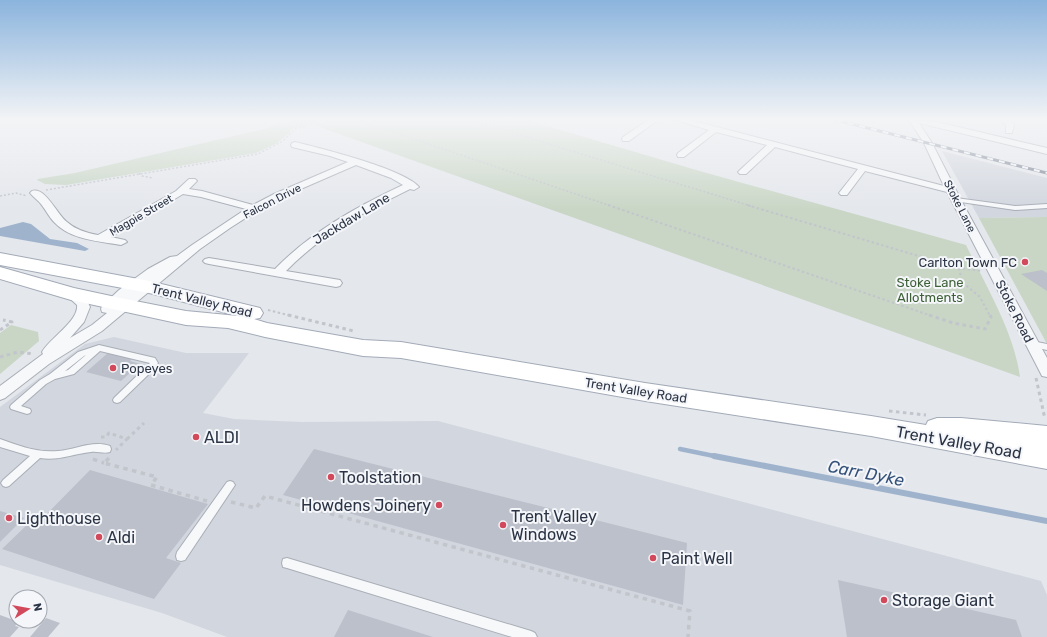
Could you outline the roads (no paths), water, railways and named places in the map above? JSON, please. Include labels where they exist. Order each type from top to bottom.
[{"type":"main road","points":[[0,260],[16,269],[130,295]]},
{"type":"main road","name":"Trent Valley Road","points":[[0,273],[71,294],[130,295],[368,339],[401,350]]},
{"type":"main road","name":"Trent Valley Road","points":[[130,295],[186,318],[228,321],[265,330],[363,348],[401,350],[644,392],[871,426],[1047,458]]},
{"type":"main road","name":"Trent Valley Road","points":[[871,426],[961,428],[1047,437]]},
{"type":"street","points":[[317,150],[333,154],[354,163]]},
{"type":"street","points":[[680,155],[687,150]]},
{"type":"street","points":[[743,172],[766,150]]},
{"type":"street","points":[[794,150],[950,190]]},
{"type":"street","name":"Stoke Lane","points":[[931,150],[950,190],[993,270]]},
{"type":"street","name":"Jackdaw Lane","points":[[277,273],[307,245],[328,230],[392,193],[412,186],[394,176],[354,163]]},
{"type":"street","name":"Falcon Drive","points":[[43,355],[97,328],[130,295],[254,208],[288,191],[354,163]]},
{"type":"street","points":[[844,193],[863,168]]},
{"type":"street","name":"Magpie Street","points":[[101,238],[181,191],[192,181]]},
{"type":"street","name":"Magpie Street","points":[[181,191],[202,194],[254,208]]},
{"type":"street","name":"Magpie Street","points":[[35,193],[66,227],[79,233],[121,242]]},
{"type":"street","points":[[209,260],[336,283]]},
{"type":"street","name":"Stoke Road","points":[[993,270],[1047,373]]},
{"type":"street","points":[[0,394],[73,326],[81,315],[84,308],[82,303],[71,294]]},
{"type":"lane","points":[[956,200],[1015,208],[1047,206]]},
{"type":"lane","points":[[1032,344],[1047,346]]},
{"type":"lane","points":[[27,411],[14,407],[43,382],[54,376],[81,354],[99,348],[152,360],[154,363],[117,400]]},
{"type":"lane","points":[[0,443],[38,454],[59,455],[90,448],[107,449]]},
{"type":"lane","points":[[6,483],[38,454]]},
{"type":"lane","points":[[180,556],[230,485]]},
{"type":"lane","points":[[287,563],[531,637]]},
{"type":"water","points":[[23,222],[31,224],[50,239],[77,243],[89,249],[85,251],[0,236],[0,228]]},
{"type":"waterway","name":"Carr Dyke","points":[[680,449],[717,457]]},
{"type":"waterway","name":"Carr Dyke","points":[[717,457],[1047,521]]},
{"type":"railway","points":[[954,150],[1047,173]]},
{"type":"place","name":"Carlton Town FC","points":[[1025,262]]},
{"type":"place","name":"Popeyes","points":[[113,368]]},
{"type":"place","name":"ALDI","points":[[196,437]]},
{"type":"place","name":"Toolstation","points":[[331,477]]},
{"type":"place","name":"Howdens Joinery","points":[[439,505]]},
{"type":"place","name":"Lighthouse","points":[[9,518]]},
{"type":"place","name":"Trent Valley Windows","points":[[503,525]]},
{"type":"place","name":"Aldi","points":[[99,537]]},
{"type":"place","name":"Paint Well","points":[[653,558]]},
{"type":"place","name":"Storage Giant","points":[[884,600]]},
{"type":"park label","name":"Stoke Lane Allotments","points":[[930,290]]}]
